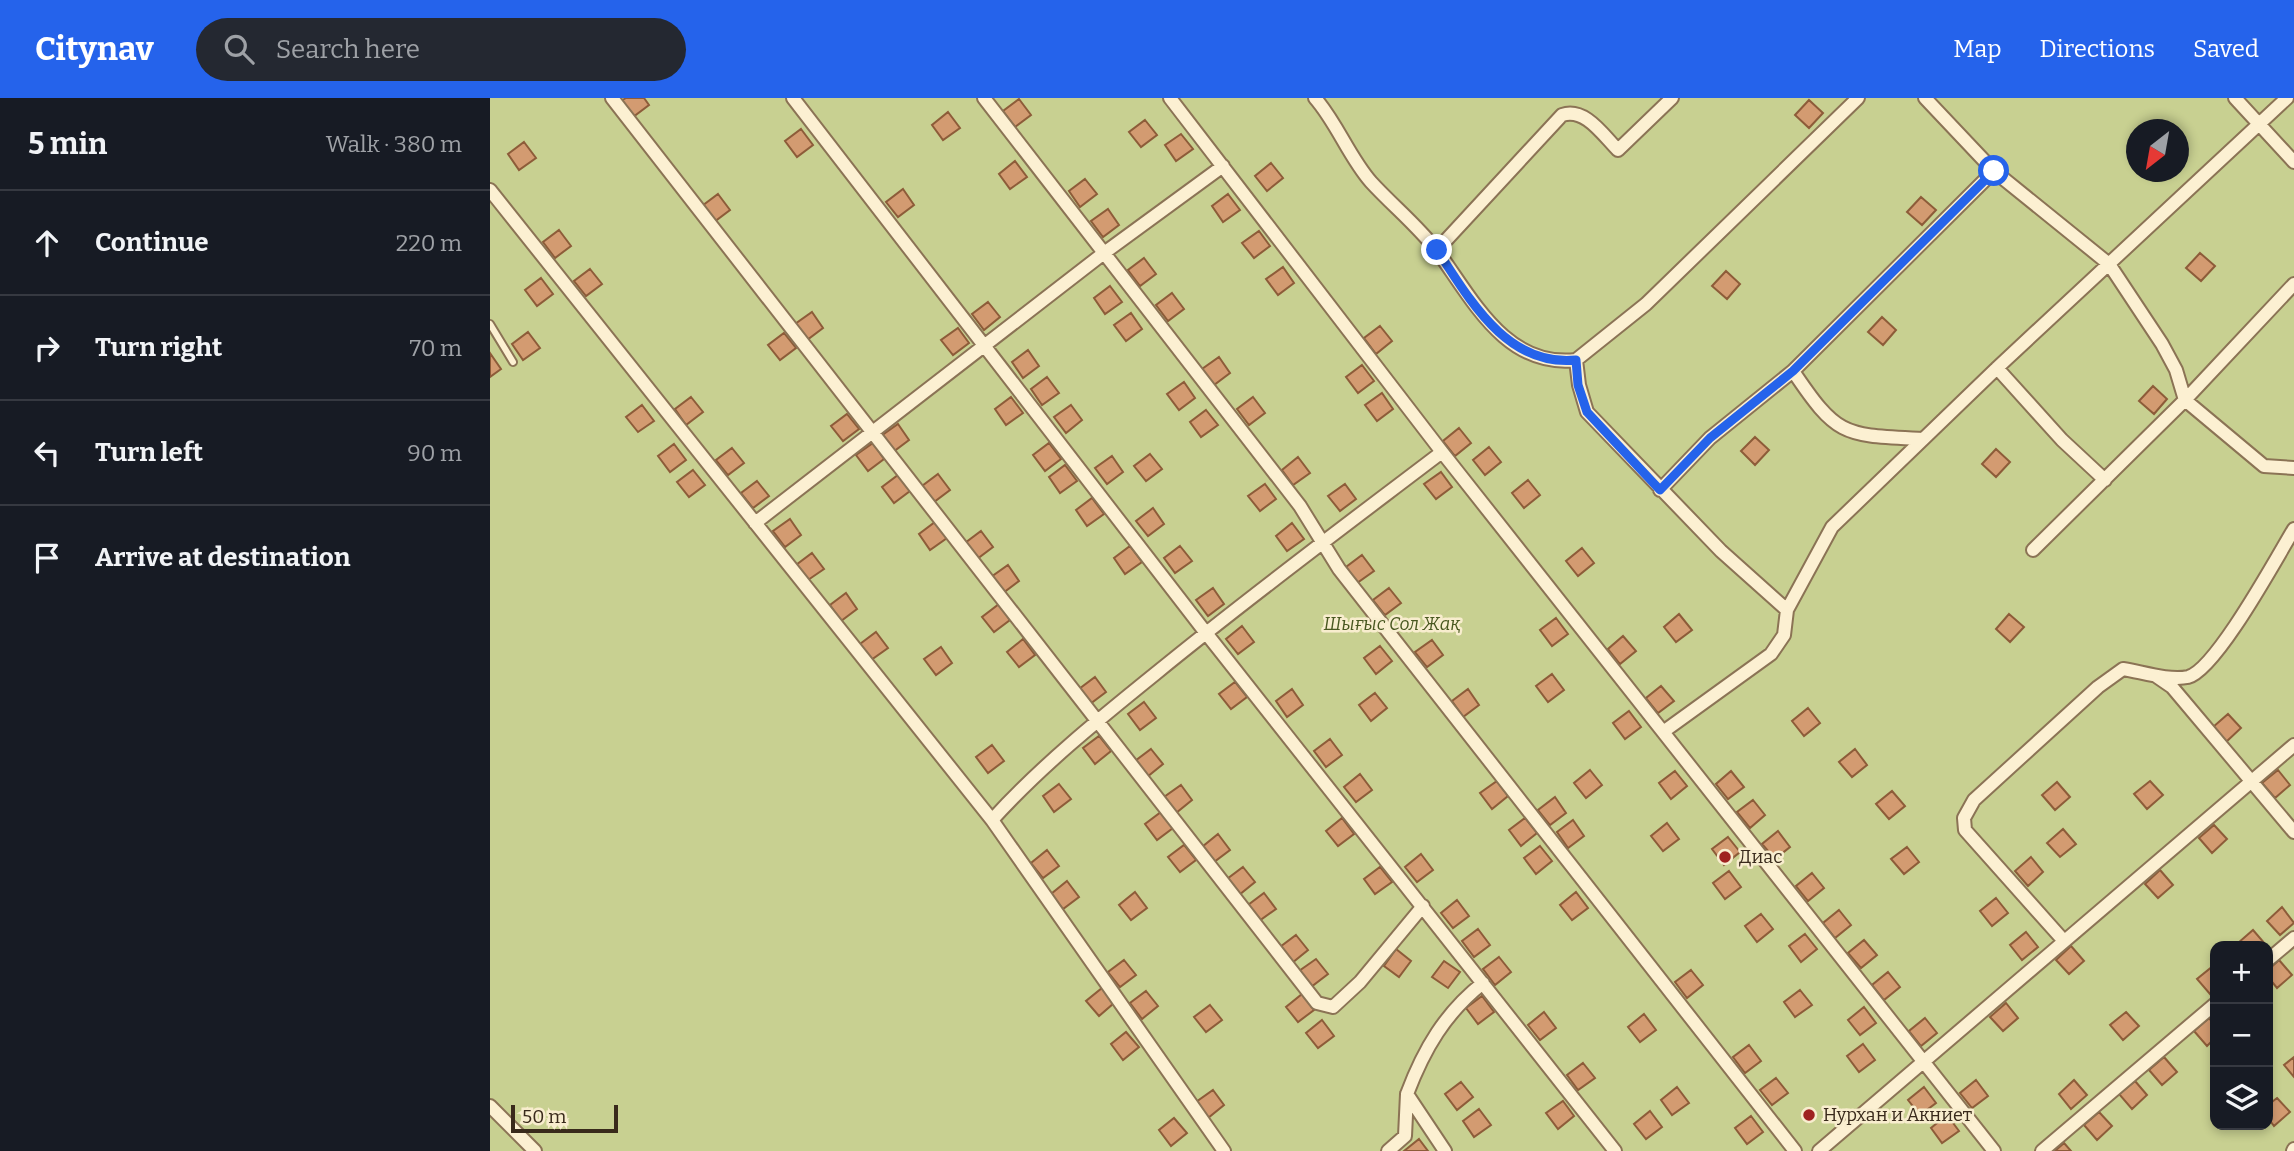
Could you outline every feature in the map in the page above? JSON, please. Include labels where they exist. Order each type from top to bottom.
[{"type":"street","points":[[612,98],[1317,1003],[1334,1007],[1360,982],[1423,906]]},
{"type":"street","points":[[793,98],[1206,633],[1615,1151]]},
{"type":"street","points":[[984,98],[1300,506],[1363,600],[1795,1151]]},
{"type":"street","points":[[1170,98],[1442,452],[1994,1151]]},
{"type":"street","points":[[1315,98],[1370,181],[1437,250],[1469,297],[1500,335],[1524,352],[1561,362],[1576,360],[1646,304],[1858,98]]},
{"type":"street","points":[[1437,250],[1562,115],[1570,112],[1583,115],[1618,150],[1672,98]]},
{"type":"street","points":[[1925,98],[1994,171],[2109,264],[2162,344],[2176,370],[2185,400],[2264,466],[2294,468]]},
{"type":"street","points":[[2235,98],[2294,162]]},
{"type":"street","points":[[1663,732],[1771,654],[1784,635],[1787,610],[1832,527],[1997,368],[2287,98]]},
{"type":"street","points":[[755,523],[1104,253],[1223,166]]},
{"type":"street","points":[[1660,490],[1710,438],[1793,371],[1994,171]]},
{"type":"street","points":[[490,190],[992,820],[1224,1151]]},
{"type":"street","points":[[2034,550],[2185,400],[2294,284]]},
{"type":"street","points":[[1576,360],[1578,385],[1587,412],[1660,490],[1787,610]]},
{"type":"street","points":[[1997,368],[2062,440],[2105,480]]},
{"type":"street","points":[[1793,371],[1821,412],[1842,429],[1865,436],[1923,439]]},
{"type":"street","points":[[992,820],[1020,790],[1097,721],[1206,633],[1442,452]]},
{"type":"street","points":[[2064,941],[1965,830],[1964,818],[1974,800],[2098,687],[2123,669],[2188,677],[2205,666],[2251,602],[2294,529]]},
{"type":"street","points":[[2154,674],[2172,687],[2294,832]]},
{"type":"street","points":[[1819,1151],[2294,745]]},
{"type":"street","points":[[2273,956],[2294,938]]},
{"type":"street","points":[[1388,1151],[1405,1136],[1406,1094],[1421,1058],[1442,1022],[1459,1001],[1483,982]]},
{"type":"street","points":[[2042,1151],[2210,1008]]},
{"type":"street","points":[[1406,1094],[1445,1151]]},
{"type":"street","points":[[490,1106],[535,1151]]},
{"type":"lane","points":[[490,324],[513,362]]},
{"type":"green space","name":"Шығыс Сол Жақ","points":[[490,98],[2294,98],[2294,1151],[490,1151]]},
{"type":"building","points":[[626,98],[644,98],[649,105],[633,117],[621,101]]},
{"type":"building","points":[[1019,99],[1031,115],[1015,127],[1003,111]]},
{"type":"building","points":[[1809,100],[1823,113],[1809,128],[1795,115]]},
{"type":"building","points":[[948,112],[960,128],[943,140],[932,125]]},
{"type":"building","points":[[1145,120],[1157,135],[1141,147],[1129,132]]},
{"type":"building","points":[[801,129],[813,145],[797,157],[785,141]]},
{"type":"building","points":[[1181,134],[1193,149],[1176,161],[1165,145]]},
{"type":"building","points":[[524,142],[536,158],[519,170],[508,154]]},
{"type":"building","points":[[1015,161],[1027,177],[1010,189],[999,174]]},
{"type":"building","points":[[1271,163],[1283,178],[1267,191],[1255,176]]},
{"type":"building","points":[[1085,179],[1097,194],[1080,207],[1069,191]]},
{"type":"building","points":[[903,189],[914,205],[898,217],[886,202]]},
{"type":"building","points":[[718,194],[730,210],[714,222],[702,206]]},
{"type":"building","points":[[1228,194],[1240,210],[1223,222],[1212,206]]},
{"type":"building","points":[[1921,197],[1936,210],[1922,225],[1907,212]]},
{"type":"building","points":[[1108,209],[1119,225],[1103,237],[1091,221]]},
{"type":"building","points":[[559,230],[571,246],[555,258],[543,242]]},
{"type":"building","points":[[1259,231],[1270,246],[1254,258],[1242,243]]},
{"type":"building","points":[[2200,253],[2215,266],[2201,281],[2186,268]]},
{"type":"building","points":[[1144,258],[1156,274],[1140,286],[1128,270]]},
{"type":"building","points":[[1283,267],[1294,283],[1278,295],[1266,279]]},
{"type":"building","points":[[590,269],[602,284],[586,296],[574,281]]},
{"type":"building","points":[[1726,271],[1740,284],[1727,299],[1712,286]]},
{"type":"building","points":[[541,278],[553,294],[537,306],[525,290]]},
{"type":"building","points":[[1110,286],[1122,302],[1105,314],[1094,298]]},
{"type":"building","points":[[1172,293],[1184,309],[1168,321],[1156,305]]},
{"type":"building","points":[[988,302],[1000,317],[984,330],[972,314]]},
{"type":"building","points":[[812,312],[823,328],[807,340],[795,324]]},
{"type":"building","points":[[1131,313],[1142,329],[1126,341],[1114,325]]},
{"type":"building","points":[[1882,317],[1896,330],[1883,345],[1868,332]]},
{"type":"building","points":[[1380,326],[1392,341],[1376,354],[1364,338]]},
{"type":"building","points":[[958,328],[969,343],[953,355],[941,340]]},
{"type":"building","points":[[528,332],[540,348],[523,360],[512,344]]},
{"type":"building","points":[[784,333],[796,348],[780,360],[768,345]]},
{"type":"building","points":[[1028,350],[1039,366],[1023,378],[1012,362]]},
{"type":"building","points":[[490,353],[501,369],[490,377]]},
{"type":"building","points":[[1219,357],[1230,373],[1214,385],[1202,369]]},
{"type":"building","points":[[1362,365],[1374,381],[1358,393],[1346,377]]},
{"type":"building","points":[[1047,377],[1059,393],[1042,405],[1031,389]]},
{"type":"building","points":[[1184,382],[1195,398],[1179,410],[1167,394]]},
{"type":"building","points":[[2153,386],[2167,399],[2154,414],[2139,401]]},
{"type":"building","points":[[1382,393],[1393,409],[1377,421],[1365,405]]},
{"type":"building","points":[[691,397],[703,412],[686,425],[675,409]]},
{"type":"building","points":[[1011,397],[1023,413],[1006,425],[995,409]]},
{"type":"building","points":[[1253,397],[1265,413],[1249,425],[1237,409]]},
{"type":"building","points":[[642,405],[654,421],[638,432],[626,417]]},
{"type":"building","points":[[1071,405],[1082,420],[1066,433],[1054,417]]},
{"type":"building","points":[[1206,410],[1218,425],[1201,437],[1190,422]]},
{"type":"building","points":[[847,414],[859,429],[843,441],[831,426]]},
{"type":"building","points":[[898,424],[909,440],[893,452],[881,436]]},
{"type":"building","points":[[1459,428],[1471,443],[1455,456],[1443,441]]},
{"type":"building","points":[[1755,437],[1769,450],[1755,465],[1741,451]]},
{"type":"building","points":[[873,443],[884,459],[868,471],[856,455]]},
{"type":"building","points":[[1049,443],[1061,459],[1045,471],[1033,455]]},
{"type":"building","points":[[674,444],[686,460],[670,472],[658,456]]},
{"type":"building","points":[[1489,447],[1501,462],[1485,475],[1473,460]]},
{"type":"building","points":[[732,448],[744,463],[728,475],[716,460]]},
{"type":"building","points":[[1996,449],[2010,462],[1996,477],[1982,464]]},
{"type":"building","points":[[1150,454],[1162,469],[1146,481],[1134,466]]},
{"type":"building","points":[[1112,456],[1123,472],[1107,484],[1095,468]]},
{"type":"building","points":[[1298,457],[1310,473],[1293,485],[1282,470]]},
{"type":"building","points":[[1065,465],[1077,481],[1060,493],[1049,477]]},
{"type":"building","points":[[693,470],[705,485],[689,497],[677,482]]},
{"type":"building","points":[[1441,472],[1452,487],[1436,499],[1424,484]]},
{"type":"building","points":[[938,474],[950,490],[934,502],[922,486]]},
{"type":"building","points":[[898,475],[910,491],[894,503],[882,487]]},
{"type":"building","points":[[1528,480],[1540,495],[1524,508],[1512,493]]},
{"type":"building","points":[[757,481],[769,496],[753,508],[741,493]]},
{"type":"building","points":[[1265,484],[1276,499],[1260,511],[1248,496]]},
{"type":"building","points":[[1345,484],[1356,499],[1340,511],[1328,496]]},
{"type":"building","points":[[1092,498],[1104,514],[1087,526],[1076,510]]},
{"type":"building","points":[[1153,508],[1164,524],[1148,536],[1136,521]]},
{"type":"building","points":[[790,519],[801,535],[785,547],[773,531]]},
{"type":"building","points":[[935,522],[947,538],[930,550],[919,534]]},
{"type":"building","points":[[1292,523],[1304,539],[1287,551],[1276,536]]},
{"type":"building","points":[[981,531],[993,547],[977,559],[965,543]]},
{"type":"building","points":[[1130,546],[1142,562],[1125,574],[1114,558]]},
{"type":"building","points":[[1180,546],[1192,561],[1175,573],[1164,558]]},
{"type":"building","points":[[1582,548],[1594,563],[1578,576],[1566,561]]},
{"type":"building","points":[[812,553],[824,569],[808,580],[796,565]]},
{"type":"building","points":[[1362,555],[1374,571],[1357,583],[1346,567]]},
{"type":"building","points":[[1008,565],[1019,581],[1003,593],[991,577]]},
{"type":"building","points":[[1213,588],[1224,604],[1208,616],[1196,600]]},
{"type":"building","points":[[1389,588],[1401,603],[1385,615],[1373,600]]},
{"type":"building","points":[[846,593],[857,609],[841,621],[830,605]]},
{"type":"building","points":[[999,604],[1010,620],[994,632],[982,617]]},
{"type":"building","points":[[1679,614],[1692,630],[1676,642],[1664,627]]},
{"type":"building","points":[[2009,614],[2024,627],[2010,642],[1996,629]]},
{"type":"building","points":[[1556,618],[1568,634],[1552,646],[1540,630]]},
{"type":"building","points":[[1242,626],[1254,642],[1238,654],[1226,639]]},
{"type":"building","points":[[876,632],[888,648],[871,660],[860,644]]},
{"type":"building","points":[[1623,636],[1636,651],[1620,664],[1608,649]]},
{"type":"building","points":[[1023,639],[1035,655],[1019,667],[1007,652]]},
{"type":"building","points":[[1432,640],[1443,655],[1427,667],[1415,652]]},
{"type":"building","points":[[1380,646],[1392,661],[1376,674],[1364,658]]},
{"type":"building","points":[[941,647],[952,663],[936,675],[924,659]]},
{"type":"building","points":[[1552,674],[1564,690],[1548,702],[1536,686]]},
{"type":"building","points":[[1095,677],[1106,692],[1090,704],[1079,689]]},
{"type":"building","points":[[1235,682],[1247,697],[1231,709],[1219,694]]},
{"type":"building","points":[[1661,686],[1674,701],[1658,713],[1646,698]]},
{"type":"building","points":[[1292,689],[1303,705],[1287,717],[1276,701]]},
{"type":"building","points":[[1468,689],[1479,705],[1463,717],[1452,701]]},
{"type":"building","points":[[1375,693],[1387,708],[1371,721],[1359,705]]},
{"type":"building","points":[[1144,702],[1156,718],[1140,730],[1128,714]]},
{"type":"building","points":[[1808,708],[1820,723],[1804,736],[1792,721]]},
{"type":"building","points":[[1629,711],[1641,727],[1625,739],[1613,723]]},
{"type":"building","points":[[2228,714],[2241,728],[2226,742],[2213,727]]},
{"type":"building","points":[[1099,736],[1111,751],[1095,764],[1083,748]]},
{"type":"building","points":[[1330,739],[1342,755],[1326,767],[1314,751]]},
{"type":"building","points":[[992,745],[1004,761],[988,773],[976,757]]},
{"type":"building","points":[[1151,749],[1163,764],[1147,777],[1135,761]]},
{"type":"building","points":[[1855,749],[1867,765],[1852,777],[1839,762]]},
{"type":"building","points":[[1590,770],[1602,785],[1586,798],[1574,783]]},
{"type":"building","points":[[2278,770],[2290,785],[2275,798],[2262,783]]},
{"type":"building","points":[[1675,771],[1687,786],[1671,799],[1659,783]]},
{"type":"building","points":[[1731,771],[1744,787],[1728,799],[1716,784]]},
{"type":"building","points":[[1360,774],[1372,790],[1356,802],[1344,787]]},
{"type":"building","points":[[1497,781],[1508,796],[1492,809],[1480,793]]},
{"type":"building","points":[[2150,781],[2163,795],[2147,809],[2134,794]]},
{"type":"building","points":[[2057,782],[2070,797],[2055,810],[2042,795]]},
{"type":"building","points":[[1059,784],[1071,799],[1054,812],[1043,796]]},
{"type":"building","points":[[1181,785],[1192,800],[1176,813],[1164,797]]},
{"type":"building","points":[[1892,791],[1905,806],[1889,819],[1876,804]]},
{"type":"building","points":[[1555,797],[1566,813],[1550,825],[1538,810]]},
{"type":"building","points":[[1753,800],[1765,815],[1750,828],[1737,812]]},
{"type":"building","points":[[1161,812],[1173,828],[1157,840],[1145,824]]},
{"type":"building","points":[[1342,818],[1354,834],[1338,846],[1326,831]]},
{"type":"building","points":[[1525,818],[1537,833],[1521,846],[1509,830]]},
{"type":"building","points":[[1573,820],[1584,836],[1568,848],[1557,832]]},
{"type":"building","points":[[1667,823],[1679,839],[1663,851],[1651,836]]},
{"type":"building","points":[[2214,825],[2227,839],[2212,853],[2199,838]]},
{"type":"building","points":[[2063,829],[2076,844],[2060,857],[2047,843]]},
{"type":"building","points":[[1778,831],[1790,847],[1775,859],[1762,844]]},
{"type":"building","points":[[1218,834],[1230,850],[1214,862],[1202,847]]},
{"type":"building","points":[[1728,837],[1740,852],[1724,865],[1712,849]]},
{"type":"building","points":[[1184,845],[1196,860],[1180,872],[1168,857]]},
{"type":"building","points":[[1540,846],[1552,861],[1536,874],[1524,858]]},
{"type":"building","points":[[1907,847],[1919,862],[1904,874],[1891,859]]},
{"type":"building","points":[[1047,850],[1059,866],[1043,878],[1031,863]]},
{"type":"building","points":[[1421,854],[1433,870],[1417,882],[1405,867]]},
{"type":"building","points":[[2031,857],[2043,872],[2028,886],[2015,871]]},
{"type":"building","points":[[1243,867],[1255,882],[1239,895],[1227,879]]},
{"type":"building","points":[[1380,867],[1392,882],[1375,894],[1364,879]]},
{"type":"building","points":[[2160,870],[2173,885],[2158,898],[2145,884]]},
{"type":"building","points":[[1729,871],[1741,887],[1725,899],[1713,883]]},
{"type":"building","points":[[1812,873],[1824,888],[1808,901],[1796,886]]},
{"type":"building","points":[[1067,881],[1079,897],[1063,909],[1051,894]]},
{"type":"building","points":[[1135,892],[1147,908],[1131,920],[1119,905]]},
{"type":"building","points":[[1576,892],[1588,908],[1572,920],[1560,905]]},
{"type":"building","points":[[1264,893],[1276,909],[1259,921],[1248,905]]},
{"type":"building","points":[[1996,898],[2008,913],[1992,926],[1980,911]]},
{"type":"building","points":[[1457,900],[1469,916],[1453,928],[1441,913]]},
{"type":"building","points":[[2282,907],[2294,923],[2280,935],[2267,921]]},
{"type":"building","points":[[1839,910],[1851,925],[1835,938],[1823,923]]},
{"type":"building","points":[[1761,914],[1773,929],[1757,942],[1745,926]]},
{"type":"building","points":[[1478,929],[1490,945],[1474,957],[1462,941]]},
{"type":"building","points":[[2253,930],[2263,941],[2240,941]]},
{"type":"building","points":[[2026,932],[2038,947],[2022,960],[2010,945]]},
{"type":"building","points":[[1805,934],[1817,949],[1801,962],[1789,946]]},
{"type":"building","points":[[1296,935],[1308,950],[1292,963],[1280,947]]},
{"type":"building","points":[[1864,940],[1877,955],[1861,968],[1848,953]]},
{"type":"building","points":[[2071,946],[2084,961],[2069,974],[2056,960]]},
{"type":"building","points":[[1396,949],[1411,961],[1399,977],[1384,966]]},
{"type":"building","points":[[1499,957],[1511,972],[1495,985],[1483,969]]},
{"type":"building","points":[[1316,959],[1328,974],[1311,987],[1299,971]]},
{"type":"building","points":[[1124,960],[1136,975],[1120,987],[1108,972]]},
{"type":"building","points":[[2279,960],[2292,975],[2277,988],[2273,983],[2273,965]]},
{"type":"building","points":[[1444,961],[1460,972],[1448,988],[1432,977]]},
{"type":"building","points":[[2210,968],[2210,994],[2197,979]]},
{"type":"building","points":[[1691,970],[1703,985],[1687,998],[1675,982]]},
{"type":"building","points":[[1888,972],[1900,987],[1884,1000],[1872,985]]},
{"type":"building","points":[[1102,988],[1114,1003],[1099,1016],[1086,1001]]},
{"type":"building","points":[[1800,990],[1812,1005],[1795,1017],[1784,1002]]},
{"type":"building","points":[[1146,991],[1158,1006],[1142,1019],[1130,1003]]},
{"type":"building","points":[[1302,994],[1314,1010],[1298,1022],[1286,1007]]},
{"type":"building","points":[[1482,996],[1494,1012],[1478,1024],[1466,1008]]},
{"type":"building","points":[[2006,1003],[2018,1018],[2003,1031],[1990,1017]]},
{"type":"building","points":[[1210,1005],[1222,1020],[1206,1032],[1194,1017]]},
{"type":"building","points":[[1864,1007],[1876,1023],[1860,1035],[1848,1020]]},
{"type":"building","points":[[1544,1012],[1556,1028],[1540,1040],[1528,1025]]},
{"type":"building","points":[[2126,1012],[2139,1026],[2123,1040],[2110,1025]]},
{"type":"building","points":[[1644,1014],[1656,1030],[1640,1042],[1628,1027]]},
{"type":"building","points":[[1925,1018],[1937,1033],[1921,1046],[1909,1031]]},
{"type":"building","points":[[2209,1018],[2210,1043],[2207,1046],[2194,1031]]},
{"type":"building","points":[[1322,1020],[1334,1036],[1318,1048],[1306,1033]]},
{"type":"building","points":[[1126,1032],[1139,1047],[1123,1060],[1111,1044]]},
{"type":"building","points":[[1863,1044],[1875,1060],[1859,1072],[1847,1056]]},
{"type":"building","points":[[1749,1045],[1761,1061],[1745,1073],[1733,1057]]},
{"type":"building","points":[[2164,1057],[2177,1072],[2162,1085],[2149,1070]]},
{"type":"building","points":[[2294,1057],[2294,1077],[2284,1065]]},
{"type":"building","points":[[1583,1063],[1595,1078],[1578,1090],[1567,1075]]},
{"type":"building","points":[[1776,1078],[1788,1093],[1772,1105],[1760,1090]]},
{"type":"building","points":[[1976,1080],[1988,1096],[1972,1108],[1960,1093]]},
{"type":"building","points":[[2074,1080],[2087,1095],[2071,1109],[2059,1094]]},
{"type":"building","points":[[2135,1081],[2147,1095],[2132,1109],[2119,1094]]},
{"type":"building","points":[[1461,1082],[1473,1097],[1457,1110],[1445,1094]]},
{"type":"building","points":[[1677,1087],[1689,1103],[1672,1115],[1661,1100]]},
{"type":"building","points":[[1924,1087],[1936,1103],[1920,1115],[1908,1100]]},
{"type":"building","points":[[1213,1090],[1224,1105],[1208,1118],[1196,1102]]},
{"type":"building","points":[[2277,1098],[2290,1112],[2274,1126],[2273,1125],[2273,1101]]},
{"type":"building","points":[[1563,1101],[1574,1116],[1558,1129],[1546,1113]]},
{"type":"building","points":[[1479,1109],[1491,1125],[1474,1137],[1463,1121]]},
{"type":"building","points":[[1650,1111],[1662,1127],[1646,1139],[1634,1124]]},
{"type":"building","points":[[2099,1112],[2112,1126],[2097,1140],[2084,1125]]},
{"type":"building","points":[[1947,1115],[1959,1131],[1942,1143],[1931,1128]]},
{"type":"building","points":[[1751,1116],[1763,1132],[1747,1144],[1735,1128]]},
{"type":"building","points":[[1174,1118],[1187,1133],[1171,1146],[1159,1130]]},
{"type":"building","points":[[1419,1139],[1428,1151],[1404,1151]]},
{"type":"building","points":[[2064,1143],[2071,1151],[2055,1151]]},
{"type":"place","name":"Диас","points":[[1725,857]]},
{"type":"place","name":"Нурхан и Акниет","points":[[1809,1115]]},
{"type":"route","points":[[1437,250],[1469,297],[1500,335],[1524,352],[1561,362],[1576,360],[1578,385],[1587,412],[1660,490],[1710,438],[1793,371],[1994,171]]}]
